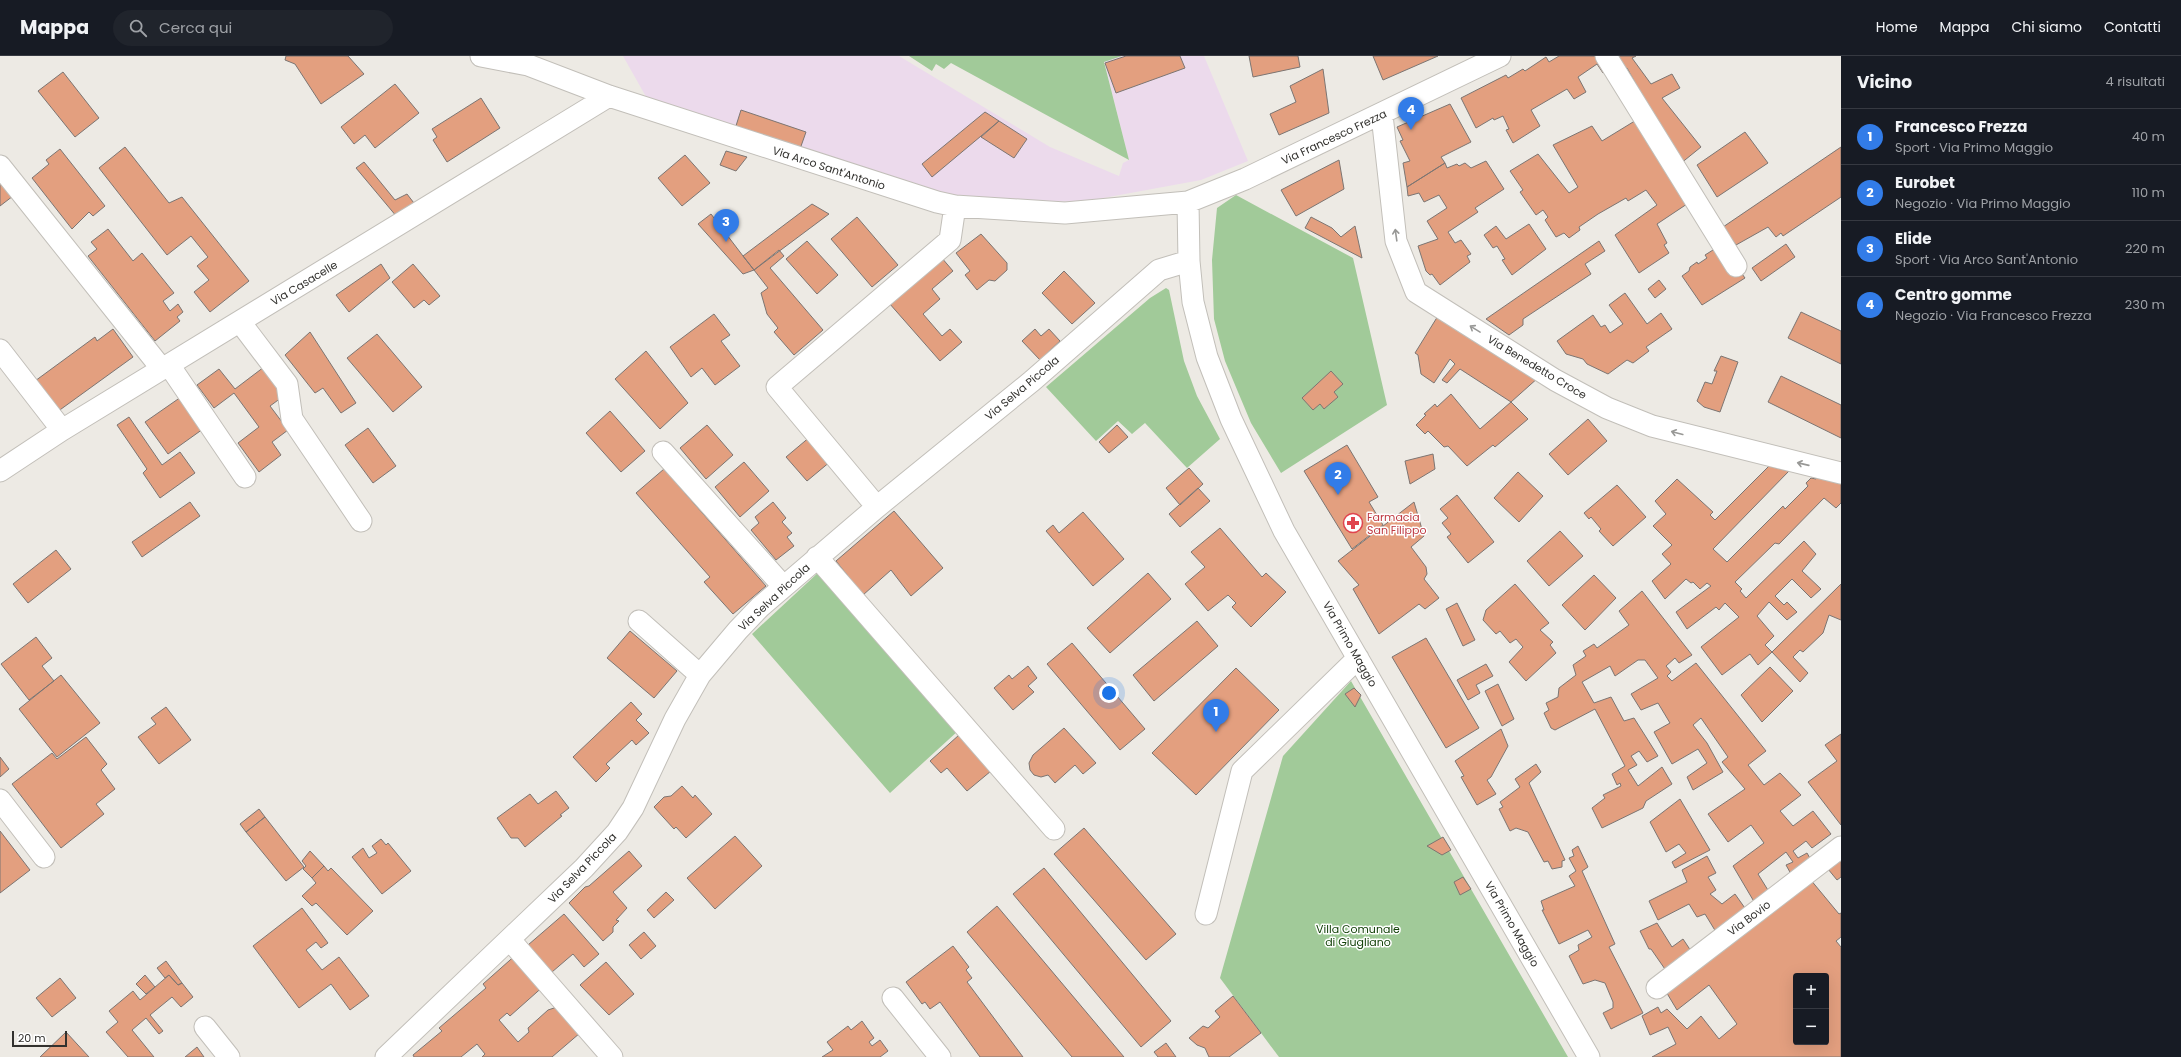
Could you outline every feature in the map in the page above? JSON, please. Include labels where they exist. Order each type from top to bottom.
[{"type":"street","name":"Via Arco Sant'Antonio","points":[[481,56],[529,61],[609,96],[937,202],[955,206],[1065,213],[1188,202]]},
{"type":"street","name":"Via Francesco Frezza","points":[[1188,202],[1245,179],[1382,115],[1500,56]]},
{"type":"street","points":[[1606,56],[1736,266]]},
{"type":"street","name":"Via Casacelle","points":[[0,471],[62,430],[609,96]]},
{"type":"street","name":"Via Benedetto Croce","points":[[1382,115],[1396,242],[1416,292],[1555,380],[1607,408],[1652,426],[1841,473]]},
{"type":"street","points":[[0,166],[166,367],[245,476]]},
{"type":"street","name":"Via Primo Maggio","points":[[1188,202],[1189,261],[1193,302],[1207,357],[1231,419],[1284,531],[1589,1057]]},
{"type":"street","points":[[877,507],[777,387],[950,240],[955,206]]},
{"type":"street","name":"Via Selva Piccola","points":[[394,1054],[584,868],[617,832],[633,808],[675,719],[700,675],[738,630],[783,586],[877,507],[1032,381],[1159,270],[1189,261]]},
{"type":"street","points":[[240,322],[287,384],[292,419],[361,521]]},
{"type":"street","points":[[0,350],[62,430]]},
{"type":"street","points":[[663,452],[783,586]]},
{"type":"street","points":[[817,557],[1054,829]]},
{"type":"street","points":[[639,621],[700,675]]},
{"type":"street","points":[[1206,914],[1242,771],[1358,658]]},
{"type":"street","points":[[0,800],[44,856]]},
{"type":"street","name":"Via Bovio","points":[[1657,988],[1841,847]]},
{"type":"street","points":[[510,940],[612,1057]]},
{"type":"street","points":[[893,998],[940,1057]]},
{"type":"street","points":[[205,1027],[229,1057]]},
{"type":"shaded area","points":[[623,56],[899,56],[1050,147],[1119,176],[1123,163],[1129,160],[1104,61],[1122,56],[1204,56],[1248,161],[1201,180],[1087,201],[1046,202],[935,194],[649,102]]},
{"type":"green space","points":[[909,56],[1122,56],[1104,62],[1129,160],[951,63],[944,69],[936,64],[932,71]]},
{"type":"green space","points":[[1236,195],[1353,258],[1387,405],[1281,473],[1251,423],[1225,361],[1214,319],[1212,260],[1217,208]]},
{"type":"green space","points":[[1166,288],[1169,290],[1184,361],[1197,396],[1220,439],[1187,468],[1145,423],[1132,434],[1118,421],[1096,441],[1046,387],[1150,298]]},
{"type":"green space","points":[[821,570],[959,730],[890,793],[752,634]]},
{"type":"green space","name":"Villa Comunale di Giugliano","points":[[1351,681],[1568,1057],[1279,1057],[1220,978],[1283,756]]},
{"type":"building","points":[[286,56],[348,56],[364,74],[321,104],[295,64],[285,60]]},
{"type":"building","points":[[1126,56],[1180,56],[1185,68],[1116,93],[1105,63]]},
{"type":"building","points":[[1249,56],[1298,56],[1300,67],[1253,77]]},
{"type":"building","points":[[1373,56],[1438,56],[1383,80]]},
{"type":"building","points":[[1559,56],[1602,56],[1609,69],[1603,73],[1597,64],[1578,77],[1586,92],[1574,99],[1567,89],[1531,110],[1540,126],[1513,143],[1506,130],[1509,129],[1503,116],[1494,120],[1493,118],[1476,128],[1461,98],[1506,75],[1508,78],[1523,69],[1525,71],[1546,57],[1549,62]]},
{"type":"building","points":[[1611,56],[1636,56],[1632,58],[1651,84],[1672,74],[1680,88],[1662,98],[1701,147],[1680,164],[1627,68],[1620,70]]},
{"type":"building","points":[[1323,69],[1329,113],[1279,135],[1270,114],[1296,102],[1290,86]]},
{"type":"building","points":[[63,72],[99,118],[75,137],[38,91]]},
{"type":"building","points":[[395,84],[419,113],[375,148],[365,135],[354,144],[341,127]]},
{"type":"building","points":[[481,98],[500,128],[447,162],[433,140],[437,137],[432,129]]},
{"type":"building","points":[[1450,104],[1471,142],[1441,157],[1445,163],[1407,187],[1403,163],[1410,161],[1400,141],[1403,140],[1397,127]]},
{"type":"building","points":[[741,110],[806,132],[800,149],[735,129]]},
{"type":"building","points":[[985,112],[999,121],[932,177],[922,164]]},
{"type":"building","points":[[1638,119],[1690,202],[1657,224],[1667,243],[1664,245],[1669,253],[1639,273],[1615,235],[1657,205],[1646,190],[1628,201],[1626,198],[1598,214],[1579,227],[1580,230],[1569,238],[1564,233],[1556,237],[1545,220],[1548,217],[1543,210],[1536,215],[1520,192],[1523,190],[1510,171],[1538,154],[1569,193],[1578,187],[1553,145],[1592,126],[1602,141]]},
{"type":"building","points":[[999,121],[1027,139],[1014,158],[981,137]]},
{"type":"building","points":[[1745,132],[1768,163],[1717,197],[1697,165]]},
{"type":"building","points":[[125,147],[169,203],[182,197],[249,281],[210,312],[194,292],[209,280],[197,266],[208,257],[191,236],[167,255],[99,168]]},
{"type":"building","points":[[1841,147],[1841,197],[1783,236],[1781,233],[1776,237],[1768,227],[1736,245],[1723,227]]},
{"type":"building","points":[[60,149],[105,206],[93,216],[89,212],[72,229],[32,178],[49,164],[46,160]]},
{"type":"building","points":[[726,151],[747,157],[736,171],[720,165]]},
{"type":"building","points":[[685,155],[710,183],[682,206],[658,178]]},
{"type":"building","points":[[1339,160],[1344,189],[1296,216],[1281,190]]},
{"type":"building","points":[[1486,161],[1504,189],[1475,208],[1478,212],[1448,232],[1455,243],[1461,240],[1471,254],[1467,256],[1470,262],[1440,285],[1432,274],[1430,275],[1426,271],[1418,246],[1438,239],[1427,221],[1447,208],[1439,195],[1424,202],[1419,193],[1408,196],[1407,187],[1445,163],[1447,168],[1457,164],[1459,166],[1465,163],[1471,168]]},
{"type":"building","points":[[364,162],[395,200],[407,194],[417,207],[397,217],[356,168]]},
{"type":"building","points":[[0,179],[13,196],[0,206]]},
{"type":"building","points":[[812,204],[829,214],[754,270],[743,256]]},
{"type":"building","points":[[711,214],[754,270],[743,274],[698,224]]},
{"type":"building","points":[[857,217],[898,265],[872,287],[831,239]]},
{"type":"building","points":[[1311,217],[1332,228],[1341,237],[1355,226],[1362,258],[1305,228]]},
{"type":"building","points":[[1529,224],[1546,249],[1512,275],[1502,260],[1505,259],[1497,246],[1493,248],[1484,235],[1496,226],[1506,239]]},
{"type":"building","points":[[108,229],[133,261],[142,253],[174,293],[163,301],[170,311],[178,304],[183,312],[177,317],[180,321],[155,341],[88,256],[97,249],[91,242]]},
{"type":"building","points":[[981,234],[1007,263],[1007,270],[995,281],[989,280],[977,290],[965,275],[970,271],[956,253]]},
{"type":"building","points":[[807,241],[838,275],[817,294],[786,259]]},
{"type":"building","points":[[1599,241],[1605,251],[1585,264],[1591,274],[1523,319],[1523,325],[1509,335],[1486,319]]},
{"type":"building","points":[[1786,244],[1795,257],[1761,281],[1752,268]]},
{"type":"building","points":[[1721,245],[1745,278],[1702,305],[1682,276],[1689,271],[1690,267],[1707,258],[1705,255]]},
{"type":"building","points":[[779,250],[784,256],[770,268],[823,330],[794,355],[774,332],[778,328],[767,314],[761,293],[768,288],[754,270]]},
{"type":"building","points":[[941,257],[953,271],[932,289],[940,299],[923,314],[942,336],[950,329],[962,342],[940,361],[889,303]]},
{"type":"building","points":[[381,264],[390,278],[349,312],[336,295]]},
{"type":"building","points":[[413,264],[440,296],[429,305],[424,300],[414,308],[392,282]]},
{"type":"building","points":[[1064,271],[1095,303],[1072,324],[1042,293]]},
{"type":"building","points":[[1659,280],[1666,289],[1655,298],[1648,289]]},
{"type":"building","points":[[1625,293],[1647,324],[1661,313],[1672,329],[1646,347],[1649,351],[1633,363],[1627,360],[1608,374],[1587,364],[1583,359],[1566,354],[1557,341],[1593,315],[1601,327],[1605,325],[1610,333],[1623,324],[1609,305]]},
{"type":"building","points":[[1441,311],[1539,377],[1511,402],[1460,369],[1447,383],[1442,380],[1455,364],[1450,359],[1434,383],[1421,374],[1418,355],[1415,353]]},
{"type":"building","points":[[1801,312],[1841,331],[1841,364],[1788,338]]},
{"type":"building","points":[[714,314],[730,335],[721,341],[740,366],[715,385],[702,368],[691,377],[670,347]]},
{"type":"building","points":[[113,329],[133,357],[57,412],[35,381],[95,337],[97,341]]},
{"type":"building","points":[[1035,329],[1041,336],[1049,329],[1060,341],[1040,360],[1022,341]]},
{"type":"building","points":[[310,332],[356,403],[341,413],[323,388],[315,393],[285,355]]},
{"type":"building","points":[[377,334],[422,387],[393,412],[347,358]]},
{"type":"building","points":[[646,351],[688,403],[660,429],[615,379]]},
{"type":"building","points":[[1721,356],[1738,362],[1720,412],[1704,407],[1697,401],[1705,382],[1712,384],[1717,371],[1714,371]]},
{"type":"building","points":[[264,367],[285,395],[270,406],[288,430],[272,442],[281,455],[259,472],[238,443],[259,427],[234,393],[214,408],[197,385],[219,369],[235,389]]},
{"type":"building","points":[[1331,371],[1343,384],[1334,392],[1338,397],[1324,409],[1320,404],[1313,410],[1302,398]]},
{"type":"building","points":[[1781,376],[1841,405],[1841,438],[1768,402]]},
{"type":"building","points":[[1451,394],[1480,429],[1511,402],[1528,419],[1495,447],[1493,445],[1467,466],[1448,446],[1444,447],[1428,431],[1425,434],[1416,425],[1426,415],[1424,414],[1435,404],[1437,407]]},
{"type":"building","points":[[181,397],[203,429],[168,454],[145,422]]},
{"type":"building","points":[[610,411],[645,451],[621,472],[586,433]]},
{"type":"building","points":[[129,417],[162,465],[180,452],[195,473],[160,498],[143,473],[147,469],[117,425]]},
{"type":"building","points":[[1588,419],[1607,441],[1568,475],[1549,454]]},
{"type":"building","points":[[707,425],[733,455],[706,479],[680,448]]},
{"type":"building","points":[[1117,425],[1128,437],[1109,453],[1099,442]]},
{"type":"building","points":[[368,428],[396,466],[373,483],[345,445]]},
{"type":"building","points":[[811,436],[831,461],[807,481],[786,457]]},
{"type":"building","points":[[1347,445],[1378,497],[1369,502],[1383,525],[1352,549],[1304,471]]},
{"type":"building","points":[[1433,454],[1435,469],[1410,484],[1405,461]]},
{"type":"building","points":[[744,462],[769,491],[740,517],[715,487]]},
{"type":"building","points":[[1769,466],[1789,471],[1713,549],[1727,562],[1783,506],[1785,509],[1808,486],[1806,483],[1811,478],[1816,479],[1817,475],[1841,481],[1841,503],[1836,508],[1824,498],[1779,544],[1775,543],[1735,582],[1742,589],[1740,591],[1746,598],[1804,541],[1816,554],[1802,571],[1821,589],[1811,598],[1792,579],[1775,596],[1784,605],[1787,602],[1797,612],[1787,620],[1769,602],[1757,616],[1774,636],[1765,645],[1772,652],[1758,665],[1750,654],[1722,675],[1701,647],[1739,617],[1725,603],[1719,610],[1716,607],[1687,629],[1676,612],[1711,586],[1707,583],[1700,589],[1693,582],[1691,583],[1686,579],[1665,599],[1652,581],[1671,564],[1662,554],[1672,545],[1653,526],[1666,514],[1655,501],[1677,479],[1713,512],[1710,515],[1715,520]]},
{"type":"building","points":[[1189,468],[1203,484],[1180,505],[1166,488]]},
{"type":"building","points":[[664,469],[766,586],[733,614],[704,582],[710,577],[636,493]]},
{"type":"building","points":[[1518,472],[1543,496],[1519,522],[1494,498]]},
{"type":"building","points":[[1617,485],[1646,517],[1613,546],[1599,531],[1601,529],[1591,517],[1589,519],[1584,513]]},
{"type":"building","points":[[1198,488],[1210,501],[1180,527],[1169,514]]},
{"type":"building","points":[[1457,495],[1494,542],[1468,563],[1447,537],[1451,534],[1442,523],[1448,518],[1440,509]]},
{"type":"building","points":[[190,502],[200,516],[142,557],[132,542]]},
{"type":"building","points":[[773,502],[786,518],[782,522],[792,533],[787,537],[794,546],[776,560],[751,530],[759,523],[755,517]]},
{"type":"building","points":[[1414,502],[1424,536],[1411,547],[1426,567],[1427,574],[1424,579],[1439,598],[1425,609],[1419,604],[1379,634],[1353,589],[1359,585],[1338,561]]},
{"type":"building","points":[[894,511],[943,568],[911,596],[891,570],[863,595],[836,561]]},
{"type":"building","points":[[1083,512],[1124,559],[1093,586],[1046,531],[1053,525],[1059,533]]},
{"type":"building","points":[[1220,528],[1262,577],[1266,573],[1286,592],[1251,627],[1232,607],[1236,603],[1228,595],[1208,611],[1185,584],[1205,567],[1191,552]]},
{"type":"building","points":[[1560,531],[1583,556],[1549,586],[1527,561]]},
{"type":"building","points":[[56,550],[71,569],[28,603],[13,584]]},
{"type":"building","points":[[1148,573],[1171,599],[1110,653],[1087,628]]},
{"type":"building","points":[[1594,575],[1616,598],[1585,630],[1562,605]]},
{"type":"building","points":[[1515,584],[1549,623],[1540,630],[1553,642],[1550,645],[1556,653],[1526,681],[1509,662],[1523,647],[1516,639],[1510,643],[1500,631],[1496,634],[1483,620],[1486,610]]},
{"type":"building","points":[[1841,584],[1841,620],[1829,615],[1823,633],[1803,652],[1800,650],[1793,657],[1808,673],[1800,682],[1772,652]]},
{"type":"building","points":[[1642,591],[1692,655],[1679,663],[1675,658],[1666,666],[1671,672],[1667,676],[1672,681],[1696,663],[1766,751],[1748,765],[1764,785],[1780,773],[1801,795],[1780,811],[1793,826],[1813,811],[1831,834],[1812,848],[1806,841],[1793,851],[1798,858],[1807,853],[1811,860],[1791,874],[1786,865],[1793,862],[1786,852],[1758,874],[1771,895],[1756,905],[1733,866],[1764,843],[1751,825],[1728,842],[1708,814],[1745,789],[1722,762],[1728,757],[1701,718],[1693,725],[1707,743],[1723,772],[1693,790],[1687,777],[1707,763],[1698,749],[1672,764],[1654,732],[1670,723],[1658,703],[1641,710],[1631,694],[1658,678],[1645,660],[1638,660],[1615,676],[1610,666],[1582,682],[1594,703],[1611,697],[1624,721],[1634,718],[1658,756],[1647,762],[1639,751],[1631,756],[1637,765],[1628,770],[1638,786],[1662,767],[1672,784],[1646,801],[1643,808],[1602,828],[1592,808],[1605,798],[1603,795],[1621,786],[1620,783],[1617,785],[1612,774],[1625,766],[1595,709],[1555,730],[1551,728],[1544,713],[1549,710],[1546,703],[1558,697],[1559,688],[1576,675],[1573,665],[1586,656],[1583,651],[1594,644],[1597,648],[1629,625],[1619,611]]},
{"type":"building","points":[[1457,603],[1475,640],[1463,646],[1446,609]]},
{"type":"building","points":[[1197,621],[1218,646],[1154,701],[1133,675]]},
{"type":"building","points":[[630,631],[677,671],[654,698],[607,658]]},
{"type":"building","points":[[36,637],[52,658],[42,666],[54,681],[29,700],[1,664]]},
{"type":"building","points":[[1426,638],[1479,728],[1446,748],[1392,657]]},
{"type":"building","points":[[1072,643],[1145,729],[1120,750],[1047,664]]},
{"type":"building","points":[[1486,664],[1493,676],[1476,685],[1480,693],[1468,700],[1457,680]]},
{"type":"building","points":[[1028,666],[1037,678],[1028,686],[1034,692],[1013,710],[994,688],[1009,675],[1012,679]]},
{"type":"building","points":[[1770,667],[1793,691],[1762,722],[1741,695]]},
{"type":"building","points":[[1236,668],[1279,710],[1196,795],[1152,753]]},
{"type":"building","points":[[61,675],[100,723],[57,757],[19,709]]},
{"type":"building","points":[[1498,684],[1514,719],[1502,726],[1485,691]]},
{"type":"building","points":[[1354,688],[1361,695],[1355,707],[1345,694]]},
{"type":"building","points":[[631,702],[642,714],[636,720],[649,733],[636,745],[632,740],[606,764],[610,768],[596,782],[573,757]]},
{"type":"building","points":[[166,707],[191,740],[159,764],[138,737],[156,724],[151,718]]},
{"type":"building","points":[[1064,728],[1096,763],[1083,774],[1075,765],[1055,783],[1048,775],[1041,777],[1034,775],[1030,770],[1029,763],[1033,755]]},
{"type":"building","points":[[1501,729],[1508,746],[1491,777],[1487,780],[1496,794],[1477,805],[1461,777],[1464,776],[1455,761]]},
{"type":"building","points":[[1841,734],[1841,825],[1808,782],[1837,761],[1825,745]]},
{"type":"building","points":[[959,735],[991,771],[967,791],[947,768],[941,773],[930,761]]},
{"type":"building","points":[[86,737],[107,764],[101,770],[115,789],[96,804],[104,814],[61,848],[12,784],[52,753],[57,759]]},
{"type":"building","points":[[0,757],[9,769],[0,777]]},
{"type":"building","points":[[1536,764],[1541,772],[1529,783],[1565,860],[1562,861],[1562,867],[1552,869],[1548,861],[1544,862],[1528,832],[1516,828],[1510,831],[1499,809],[1503,807],[1500,802],[1520,787],[1515,779]]},
{"type":"building","points":[[682,786],[693,798],[695,795],[712,814],[686,838],[676,827],[674,829],[654,807],[664,797],[671,796]]},
{"type":"building","points":[[556,791],[569,808],[560,815],[562,816],[525,847],[518,838],[511,838],[497,818],[530,794],[538,804]]},
{"type":"building","points":[[1680,799],[1710,850],[1675,868],[1672,862],[1686,853],[1679,844],[1666,852],[1650,822]]},
{"type":"building","points":[[259,809],[265,817],[246,832],[240,824]]},
{"type":"building","points":[[265,817],[304,867],[286,881],[246,832]]},
{"type":"building","points":[[1084,828],[1176,934],[1146,960],[1054,854]]},
{"type":"building","points":[[0,831],[30,870],[0,893]]},
{"type":"building","points":[[735,836],[762,866],[715,909],[687,878]]},
{"type":"building","points":[[1443,837],[1451,850],[1442,855],[1427,846]]},
{"type":"building","points":[[381,839],[386,845],[388,843],[411,871],[382,894],[352,857],[363,848],[369,858],[377,853],[372,846]]},
{"type":"building","points":[[1578,846],[1588,867],[1582,871],[1615,944],[1609,947],[1643,1013],[1611,1029],[1603,1013],[1613,1008],[1613,1002],[1605,983],[1595,980],[1583,984],[1569,956],[1579,950],[1578,945],[1592,937],[1588,930],[1559,944],[1542,910],[1544,910],[1541,901],[1575,886],[1569,876],[1576,871],[1569,858],[1574,856],[1572,850]]},
{"type":"building","points":[[310,851],[324,866],[312,878],[303,869],[306,866],[302,861]]},
{"type":"building","points":[[629,851],[642,866],[613,892],[627,908],[616,920],[619,921],[613,927],[613,932],[603,941],[569,903],[585,887],[589,886]]},
{"type":"building","points":[[1707,856],[1716,873],[1708,877],[1716,890],[1710,894],[1722,904],[1735,894],[1747,911],[1716,932],[1705,914],[1697,917],[1689,904],[1658,920],[1649,901],[1687,882],[1682,870]]},
{"type":"building","points":[[1841,860],[1841,877],[1837,880],[1828,869]]},
{"type":"building","points":[[324,866],[328,871],[331,868],[373,911],[347,935],[316,903],[312,906],[302,896],[316,883],[312,878]]},
{"type":"building","points":[[1044,868],[1171,1021],[1141,1047],[1013,894]]},
{"type":"building","points":[[1463,877],[1471,889],[1460,895],[1454,882]]},
{"type":"building","points":[[1810,879],[1839,914],[1841,913],[1841,937],[1836,941],[1841,947],[1841,1057],[1652,1057],[1676,1044],[1668,1027],[1650,1035],[1642,1016],[1658,1007],[1661,1013],[1667,1009],[1687,1029],[1701,1016],[1719,1039],[1737,1024],[1709,985],[1677,1010],[1665,990]]},
{"type":"building","points":[[666,892],[674,900],[654,918],[647,910]]},
{"type":"building","points":[[997,906],[1124,1057],[1072,1057],[967,932]]},
{"type":"building","points":[[302,908],[328,943],[321,948],[316,942],[306,950],[322,970],[339,957],[369,996],[350,1010],[331,984],[299,1008],[253,946]]},
{"type":"building","points":[[564,914],[599,954],[584,967],[573,954],[552,972],[528,945]]},
{"type":"building","points":[[1657,923],[1672,947],[1683,939],[1693,954],[1667,972],[1651,949],[1649,949],[1640,931]]},
{"type":"building","points":[[644,932],[656,946],[641,959],[629,945]]},
{"type":"building","points":[[953,946],[969,967],[966,970],[972,978],[967,982],[1023,1057],[980,1057],[940,1002],[930,1009],[925,1002],[922,1004],[906,982]]},
{"type":"building","points":[[518,953],[546,984],[510,1016],[507,1013],[499,1020],[518,1042],[529,1032],[528,1028],[548,1010],[557,1007],[580,1033],[552,1057],[482,1057],[485,1054],[477,1044],[461,1057],[414,1057],[413,1055],[442,1031],[439,1028],[486,988],[483,984]]},
{"type":"building","points":[[166,961],[182,983],[178,985],[169,975],[165,978],[157,968]]},
{"type":"building","points":[[606,962],[634,994],[609,1015],[580,985]]},
{"type":"building","points":[[145,975],[155,987],[146,994],[136,984]]},
{"type":"building","points":[[169,975],[178,985],[182,983],[193,997],[181,1007],[172,997],[150,1015],[163,1031],[159,1034],[146,1018],[132,1030],[154,1057],[128,1057],[106,1032],[118,1022],[109,1011],[133,991],[140,1000]]},
{"type":"building","points":[[60,978],[76,998],[52,1017],[36,998]]},
{"type":"building","points":[[1233,996],[1261,1033],[1229,1057],[1209,1057],[1205,1048],[1197,1045],[1189,1038],[1203,1026],[1208,1028],[1220,1017],[1215,1011]]},
{"type":"building","points":[[862,1021],[874,1038],[869,1042],[872,1046],[880,1040],[888,1051],[880,1057],[822,1057],[833,1050],[827,1042],[848,1026],[851,1030]]},
{"type":"building","points":[[66,1032],[89,1057],[40,1057]]},
{"type":"building","points":[[1166,1043],[1176,1057],[1158,1057],[1154,1052]]},
{"type":"building","points":[[197,1047],[204,1057],[185,1057]]},
{"type":"place","name":"Centro gomme","points":[[1411,130]]},
{"type":"place","name":"Elide","points":[[726,242]]},
{"type":"place","name":"Eurobet","points":[[1338,495]]},
{"type":"place","name":"Farmacia San Filippo","points":[[1353,523]]},
{"type":"place","name":"Francesco Frezza","points":[[1216,732]]}]
